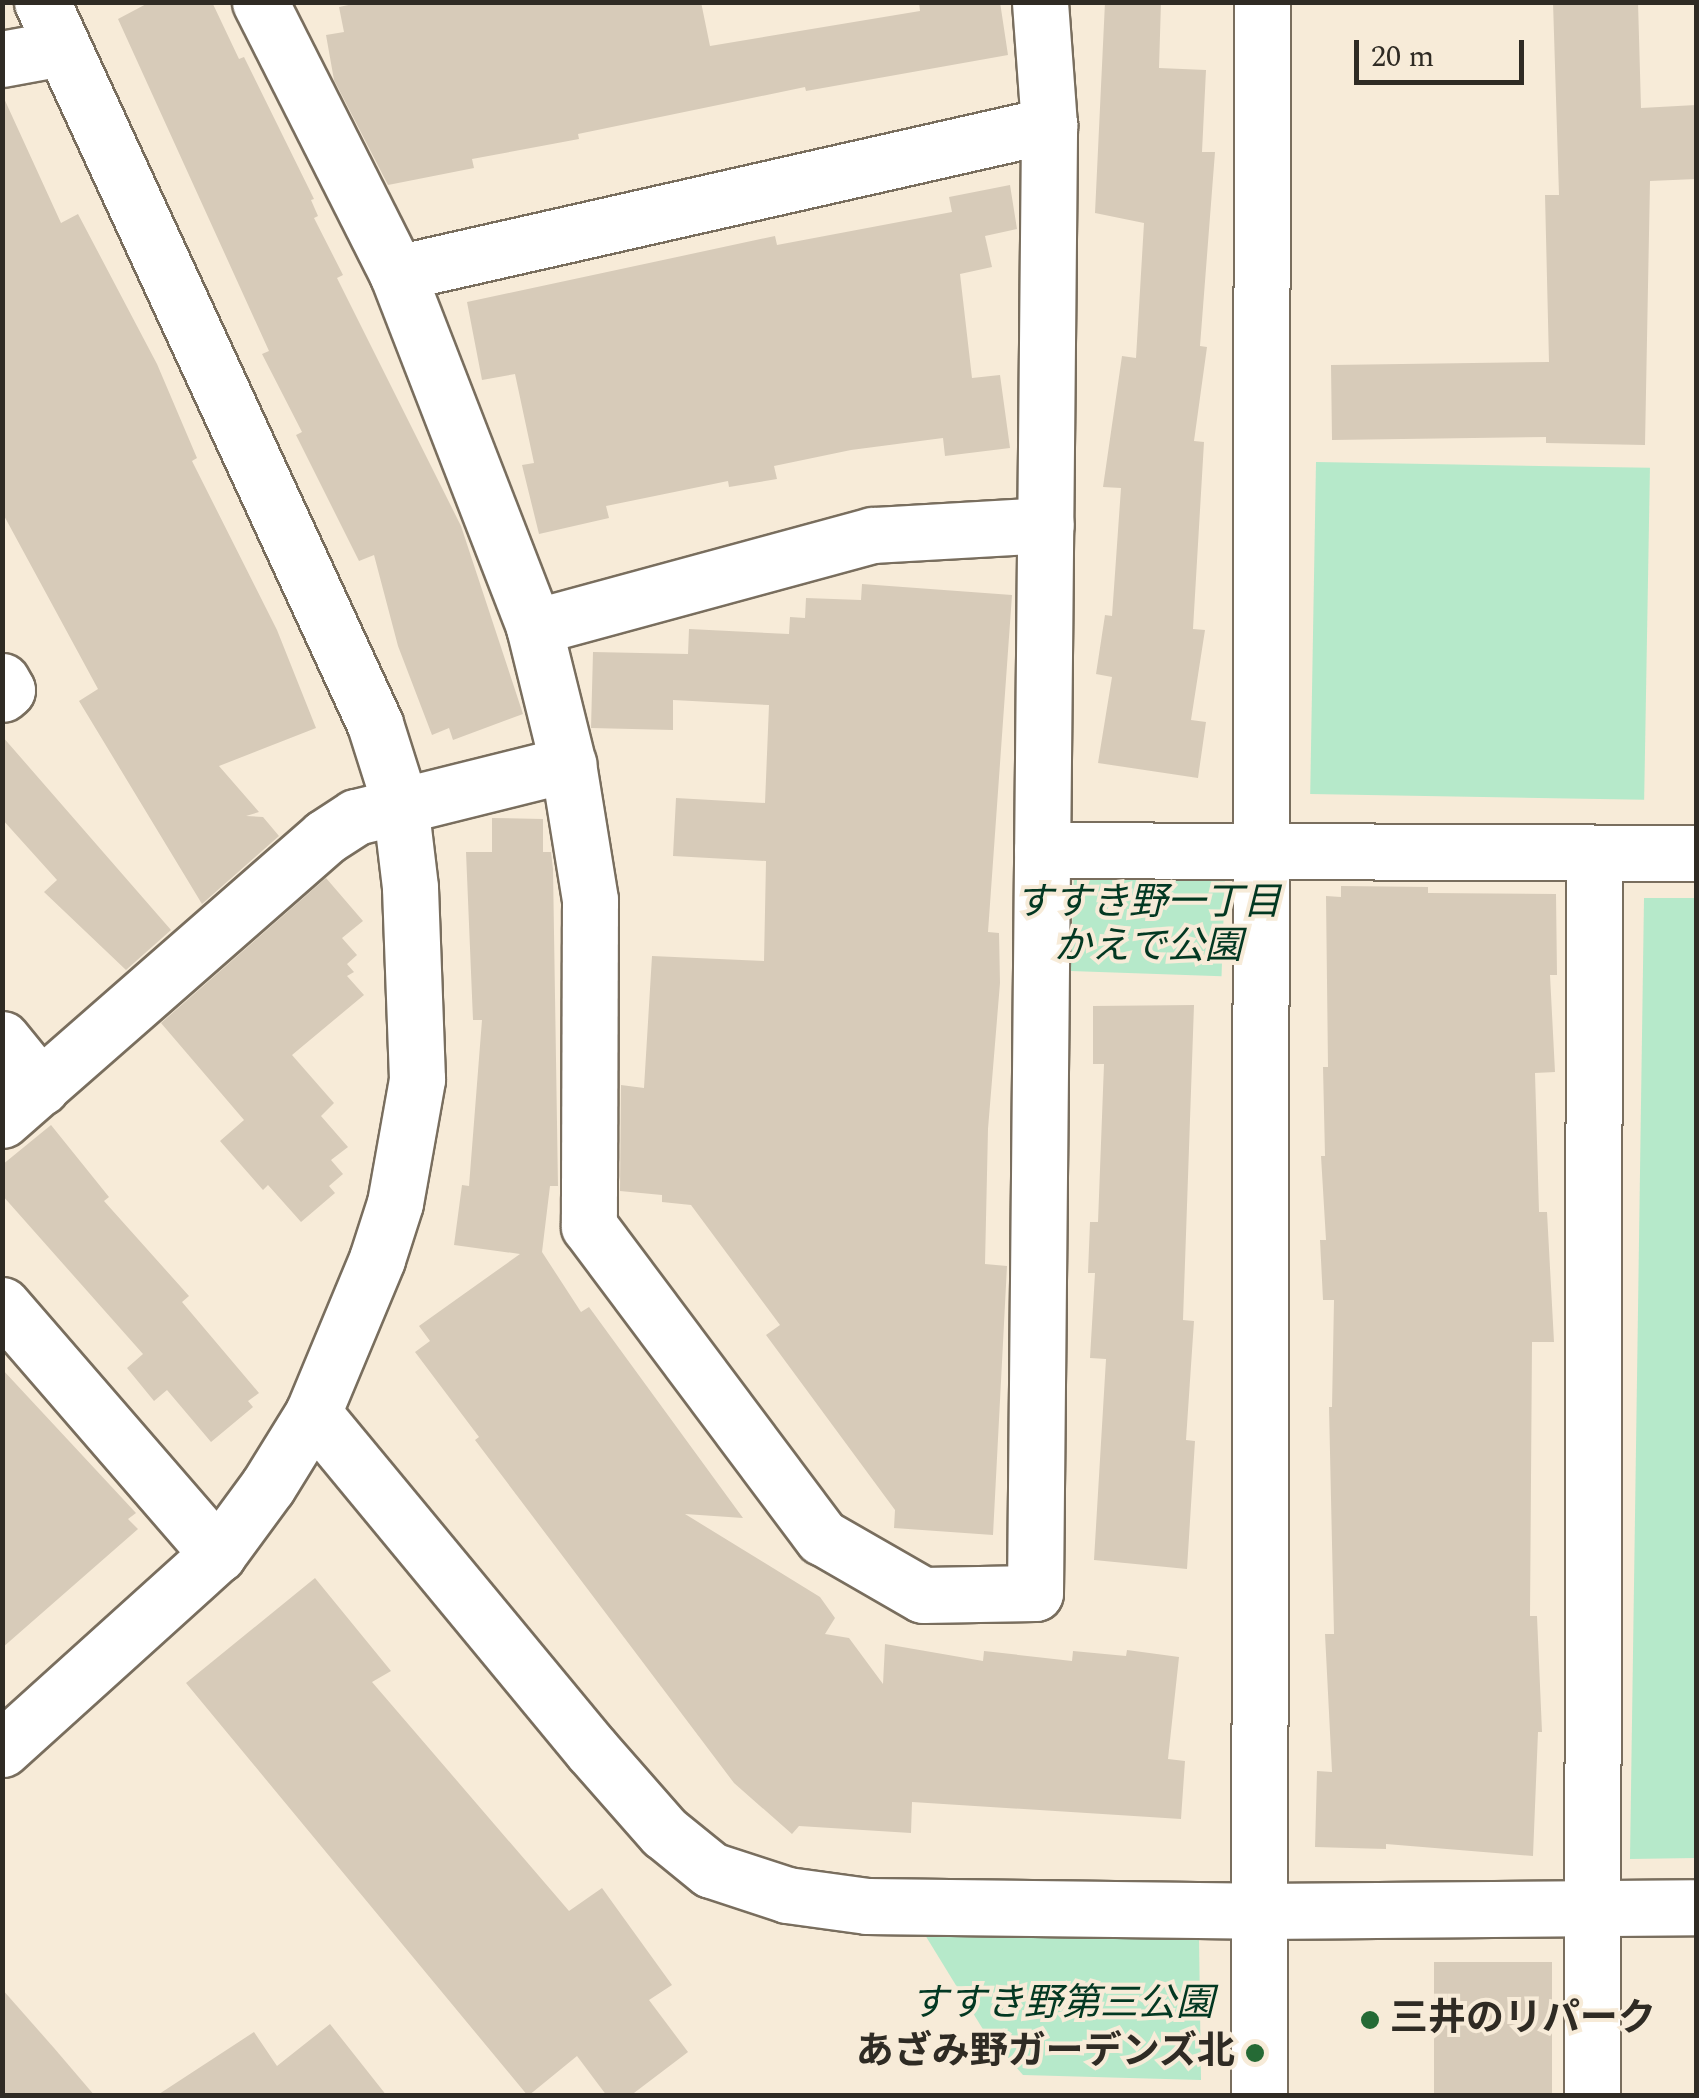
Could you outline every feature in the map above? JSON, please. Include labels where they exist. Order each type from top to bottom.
[{"type":"street","points":[[260,2],[397,273],[534,627],[568,764],[590,900],[589,1226],[822,1537],[923,1595],[1035,1592],[1049,125],[1040,2]]},
{"type":"street","points":[[1260,2096],[1262,2]]},
{"type":"street","points":[[2,60],[52,25],[375,724],[400,803],[410,887],[417,1079],[396,1203],[353,1321],[313,1412],[268,1486],[218,1554],[2,1749]]},
{"type":"street","points":[[397,273],[1049,125]]},
{"type":"street","points":[[534,627],[873,535],[1046,525]]},
{"type":"street","points":[[2,681],[7,690],[2,694]]},
{"type":"street","points":[[2,1039],[22,1103],[325,837],[356,817],[568,764]]},
{"type":"street","points":[[1042,850],[1696,853]]},
{"type":"street","points":[[1592,2096],[1594,854]]},
{"type":"street","points":[[2,1306],[218,1554]]},
{"type":"street","points":[[313,1412],[590,1749],[664,1832],[710,1870],[787,1895],[866,1906],[1258,1911],[1696,1907]]},
{"type":"green space","points":[[1316,462],[1650,468],[1644,800],[1310,794]]},
{"type":"green space","name":"すすき野一丁目 かえで公園","points":[[1074,874],[1225,879],[1222,976],[1071,971]]},
{"type":"green space","points":[[1644,898],[1696,898],[1696,1858],[1630,1859]]},
{"type":"green space","name":"すすき野第三公園","points":[[922,1930],[1199,1937],[1201,2080],[1023,2075],[984,2031]]},
{"type":"building","points":[[150,2],[212,2],[239,59],[244,57],[314,199],[311,200],[318,216],[314,218],[343,275],[337,278],[461,526],[523,714],[453,740],[449,728],[432,735],[398,646],[374,555],[359,561],[296,435],[302,432],[262,354],[269,351],[118,19]]},
{"type":"building","points":[[363,2],[701,2],[710,46],[920,11],[919,2],[1000,2],[1008,55],[806,91],[805,87],[578,134],[579,139],[472,159],[474,168],[388,185],[334,80],[326,35],[344,32],[339,7]]},
{"type":"building","points":[[1105,2],[1161,2],[1159,68],[1206,70],[1202,152],[1215,152],[1200,346],[1207,347],[1194,441],[1204,442],[1193,629],[1205,630],[1191,720],[1206,722],[1198,778],[1098,763],[1112,677],[1096,674],[1105,615],[1112,616],[1121,488],[1103,487],[1122,356],[1136,358],[1144,223],[1095,213]]},
{"type":"building","points":[[1553,2],[1638,2],[1641,108],[1696,105],[1696,179],[1650,181],[1645,445],[1546,443],[1546,437],[1332,440],[1331,365],[1549,362],[1545,195],[1559,195]]},
{"type":"building","points":[[2,94],[61,223],[78,214],[157,364],[197,458],[192,461],[277,630],[316,728],[219,766],[259,812],[246,816],[263,817],[279,836],[202,904],[79,701],[98,689],[2,512]]},
{"type":"building","points":[[1010,185],[1017,229],[985,236],[992,267],[960,274],[972,378],[1000,375],[1010,448],[945,456],[943,438],[851,450],[774,466],[777,479],[729,487],[728,481],[606,506],[609,518],[539,534],[522,465],[534,463],[515,374],[482,380],[467,302],[775,236],[777,245],[952,212],[949,197]]},
{"type":"building","points":[[862,584],[1012,595],[988,932],[999,933],[1000,983],[988,1129],[985,1264],[1007,1266],[993,1535],[894,1528],[895,1510],[766,1335],[780,1325],[691,1205],[662,1202],[662,1195],[620,1191],[621,1085],[644,1088],[652,956],[764,961],[766,861],[673,856],[676,798],[765,803],[769,705],[673,700],[673,730],[591,728],[593,652],[688,654],[689,629],[789,634],[790,617],[805,618],[806,598],[861,600]]},
{"type":"building","points":[[2,736],[171,930],[126,970],[44,892],[57,880],[2,819]]},
{"type":"building","points":[[492,818],[543,819],[543,852],[551,852],[553,869],[558,1186],[550,1186],[542,1252],[581,1312],[589,1307],[743,1518],[685,1514],[820,1597],[835,1618],[825,1634],[849,1638],[883,1684],[885,1644],[983,1661],[984,1651],[1072,1661],[1073,1651],[1126,1656],[1127,1650],[1179,1657],[1168,1759],[1185,1761],[1181,1819],[912,1802],[911,1833],[799,1826],[792,1834],[734,1783],[475,1440],[479,1437],[415,1352],[430,1341],[419,1326],[520,1254],[454,1245],[462,1185],[469,1186],[482,1020],[473,1020],[466,852],[492,852]]},
{"type":"building","points":[[326,878],[363,921],[342,938],[357,955],[347,964],[354,972],[347,976],[364,995],[292,1055],[334,1103],[321,1116],[348,1147],[331,1160],[343,1174],[329,1186],[335,1193],[301,1222],[268,1185],[263,1190],[220,1141],[244,1120],[161,1023]]},
{"type":"building","points":[[1341,886],[1428,887],[1428,893],[1556,894],[1557,975],[1550,975],[1555,1072],[1535,1073],[1539,1212],[1547,1212],[1554,1342],[1532,1342],[1530,1616],[1537,1616],[1542,1732],[1538,1732],[1533,1856],[1386,1844],[1386,1849],[1315,1847],[1317,1771],[1332,1772],[1325,1634],[1334,1634],[1329,1407],[1334,1300],[1323,1300],[1320,1240],[1326,1240],[1321,1156],[1325,1156],[1323,1067],[1328,1067],[1326,896],[1341,897]]},
{"type":"building","points":[[1194,1005],[1183,1320],[1194,1321],[1186,1440],[1195,1441],[1187,1569],[1094,1560],[1106,1359],[1090,1358],[1095,1273],[1088,1273],[1090,1222],[1098,1222],[1104,1064],[1093,1064],[1093,1006]]},
{"type":"building","points":[[51,1125],[109,1197],[104,1201],[189,1296],[182,1302],[259,1393],[248,1401],[253,1407],[211,1442],[167,1390],[154,1401],[127,1368],[143,1354],[2,1195],[2,1165]]},
{"type":"building","points":[[2,1369],[136,1513],[128,1519],[138,1529],[2,1648]]},
{"type":"building","points":[[315,1578],[391,1671],[372,1682],[569,1911],[602,1888],[672,1985],[649,2000],[688,2052],[630,2096],[607,2096],[577,2056],[528,2096],[186,1683]]},
{"type":"building","points":[[1434,1962],[1552,1962],[1552,2096],[1434,2096]]},
{"type":"building","points":[[2,1989],[54,2048],[95,2096],[2,2096]]},
{"type":"building","points":[[330,2024],[387,2096],[156,2096],[254,2032],[277,2066]]},
{"type":"place","name":"三井のリパーク","points":[[1370,2020]]},
{"type":"place","name":"あざみ野ガーデンズ北","points":[[1255,2053]]}]
